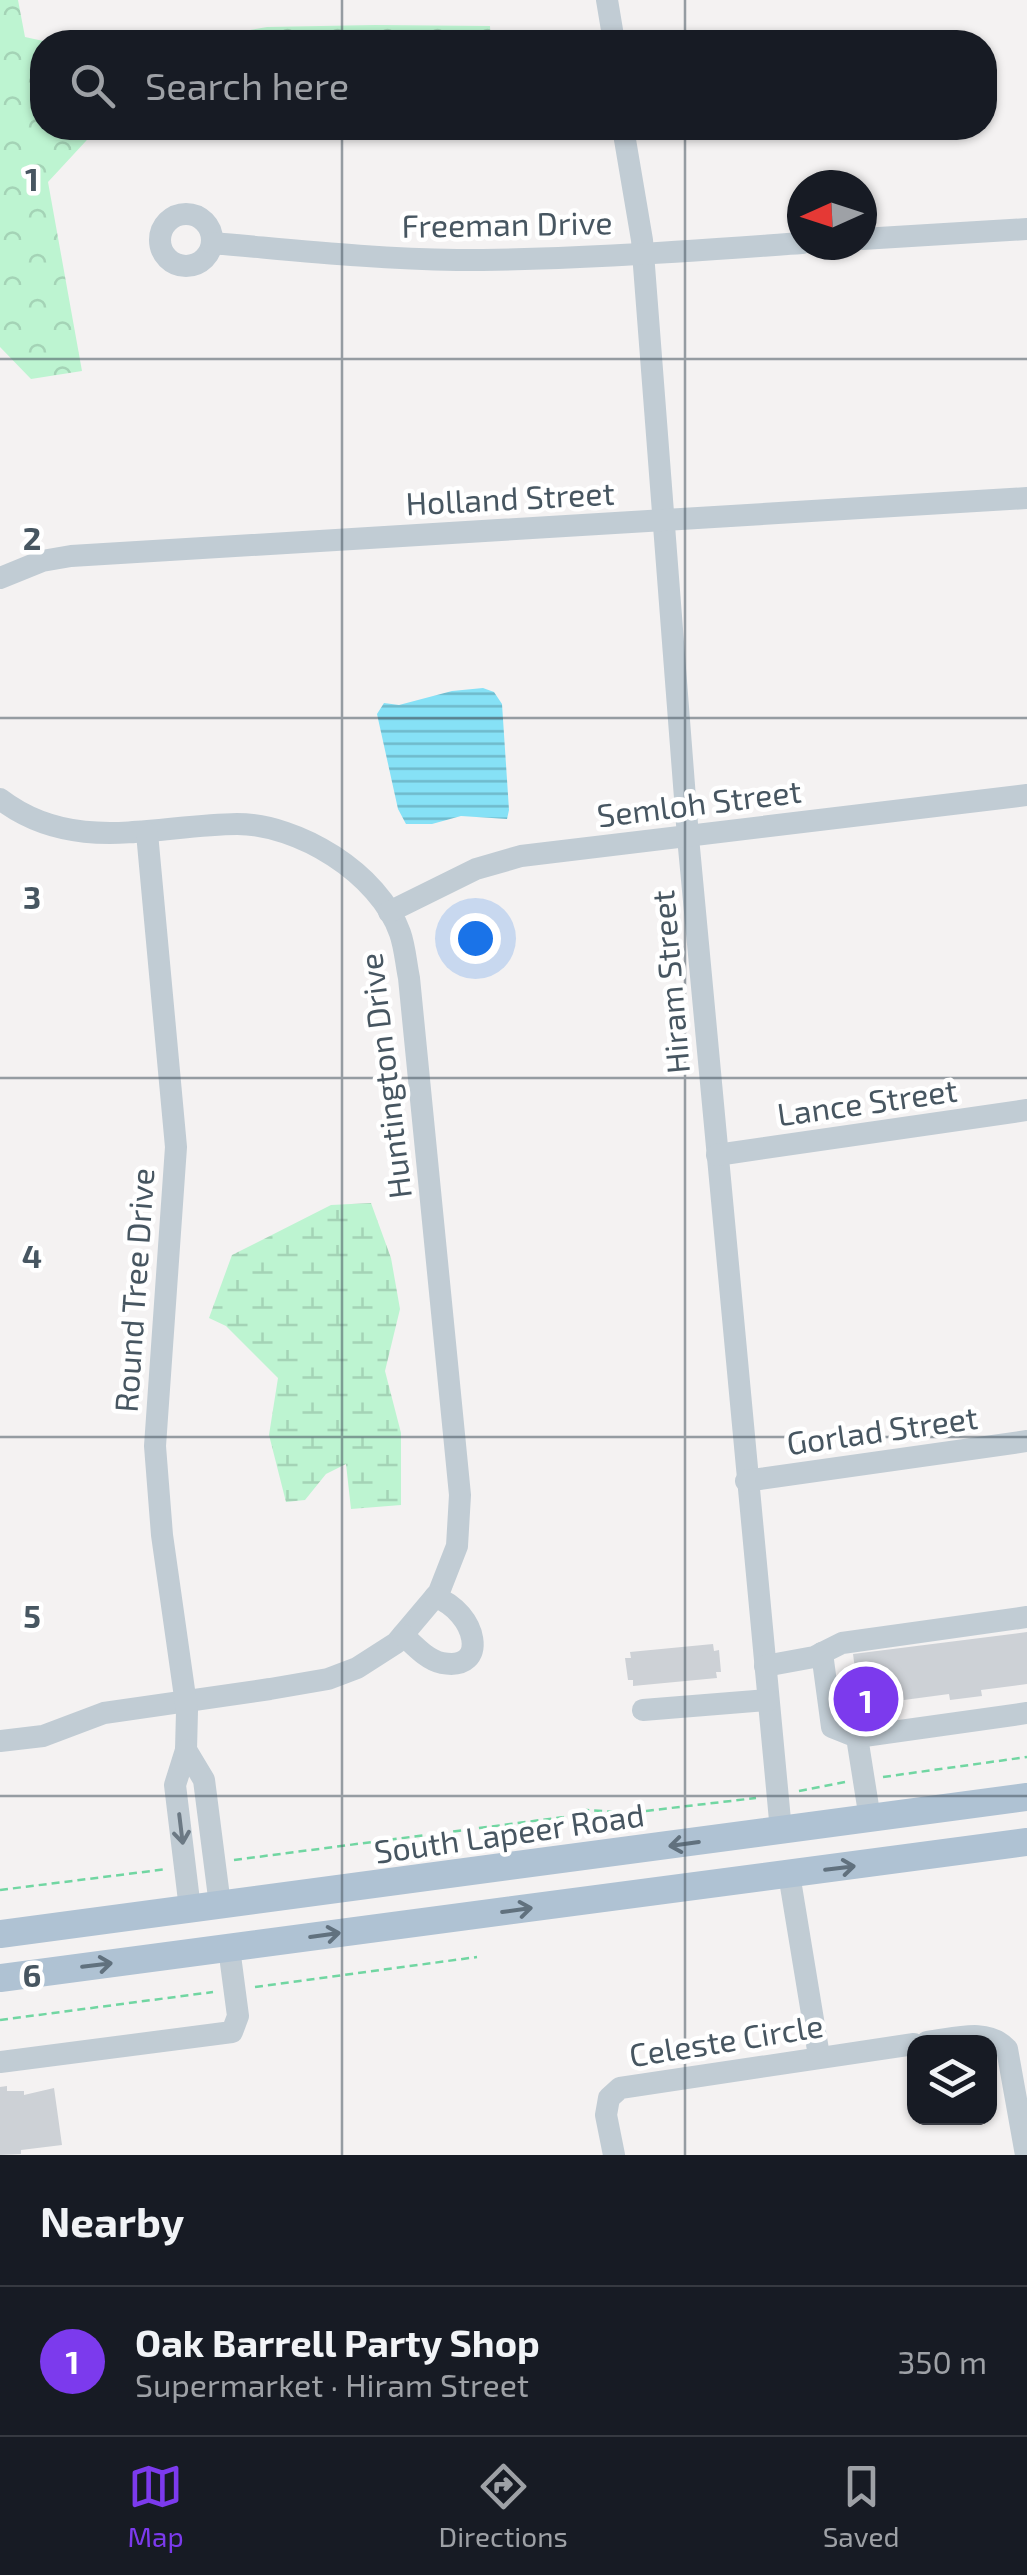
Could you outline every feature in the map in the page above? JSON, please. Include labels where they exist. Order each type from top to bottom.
[{"type":"main road","name":"South Lapeer Road","points":[[0,1934],[1027,1797]]},
{"type":"main road","points":[[0,1978],[1027,1842]]},
{"type":"main road","points":[[582,1901],[576,1876],[588,1857]]},
{"type":"main road","points":[[421,1923],[436,1904],[434,1877]]},
{"type":"street","points":[[607,0],[612,30]]},
{"type":"street","name":"Hiram Street","points":[[624,140],[643,254],[688,837],[781,1831]]},
{"type":"street","points":[[877,239],[1027,229]]},
{"type":"street","name":"Freeman Drive","points":[[212,243],[458,260],[787,244]]},
{"type":"street","name":"Holland Street","points":[[0,578],[42,561],[71,556],[1027,498]]},
{"type":"street","name":"Semloh Street","points":[[389,912],[476,869],[521,856],[1027,795]]},
{"type":"street","name":"Huntington Drive","points":[[0,799],[16,811],[54,826],[95,834],[146,834],[241,824],[285,834],[316,846],[348,866],[368,882],[389,912],[400,933],[409,978],[460,1495],[457,1546],[435,1597],[403,1635],[358,1668],[328,1679],[104,1713],[44,1736],[0,1741]]},
{"type":"street","name":"Round Tree Drive","points":[[146,834],[176,1147],[155,1446],[162,1535],[186,1700],[186,1750],[175,1784],[190,1909]]},
{"type":"street","name":"Lance Street","points":[[717,1155],[1027,1110]]},
{"type":"street","name":"Gorlad Street","points":[[746,1481],[1027,1441]]},
{"type":"street","points":[[403,1635],[424,1654],[441,1662],[459,1662],[471,1651],[474,1643],[470,1625],[455,1607],[435,1597]]},
{"type":"street","points":[[764,1666],[822,1653],[842,1644],[1027,1618]]},
{"type":"street","points":[[822,1653],[832,1727],[856,1737],[1027,1713]]},
{"type":"street","points":[[643,1710],[768,1700]]},
{"type":"street","points":[[856,1737],[870,1819]]},
{"type":"street","name":"Round Tree Drive","points":[[186,1750],[204,1780],[220,1905]]},
{"type":"street","points":[[789,1874],[819,2056]]},
{"type":"street","points":[[0,2062],[232,2032],[238,2016],[229,1948]]},
{"type":"street","points":[[997,2038],[1007,2048],[1026,2155]]},
{"type":"street","name":"Celeste Circle","points":[[614,2155],[606,2115],[608,2098],[620,2088],[907,2045]]},
{"type":"path","points":[[877,1778],[1027,1757]]},
{"type":"path","points":[[790,1793],[854,1781]]},
{"type":"path","points":[[223,1861],[564,1817],[587,1810],[642,1812],[764,1797]]},
{"type":"path","points":[[0,1890],[175,1868]]},
{"type":"path","points":[[248,1988],[477,1957]]},
{"type":"path","points":[[0,2020],[221,1991]]},
{"type":"green space","points":[[0,0],[18,0],[25,37],[30,38],[30,140],[87,140],[48,182],[82,371],[31,379],[0,347]]},
{"type":"green space","points":[[490,26],[490,30],[250,30]]},
{"type":"green space","points":[[371,1203],[391,1258],[400,1309],[385,1371],[401,1433],[401,1505],[351,1509],[346,1464],[326,1474],[305,1500],[286,1502],[269,1435],[278,1378],[226,1326],[209,1318],[232,1255],[331,1205]]},
{"type":"water","points":[[483,688],[494,692],[502,704],[507,819],[461,816],[432,824],[406,824],[398,809],[377,714],[384,703],[399,705],[452,691]]},
{"type":"building","points":[[1027,1632],[1027,1684],[981,1690],[982,1696],[950,1700],[949,1694],[874,1704],[869,1712],[860,1713],[853,1707],[852,1698],[858,1691],[853,1654]]},
{"type":"building","points":[[713,1644],[714,1651],[719,1650],[721,1672],[716,1672],[717,1678],[633,1686],[633,1680],[628,1680],[625,1658],[631,1658],[630,1652]]},
{"type":"building","points":[[7,2086],[7,2091],[24,2091],[24,2095],[54,2088],[62,2145],[0,2155],[0,2087]]},
{"type":"place","name":"Oak Barrell Party Shop","points":[[866,1699]]}]
